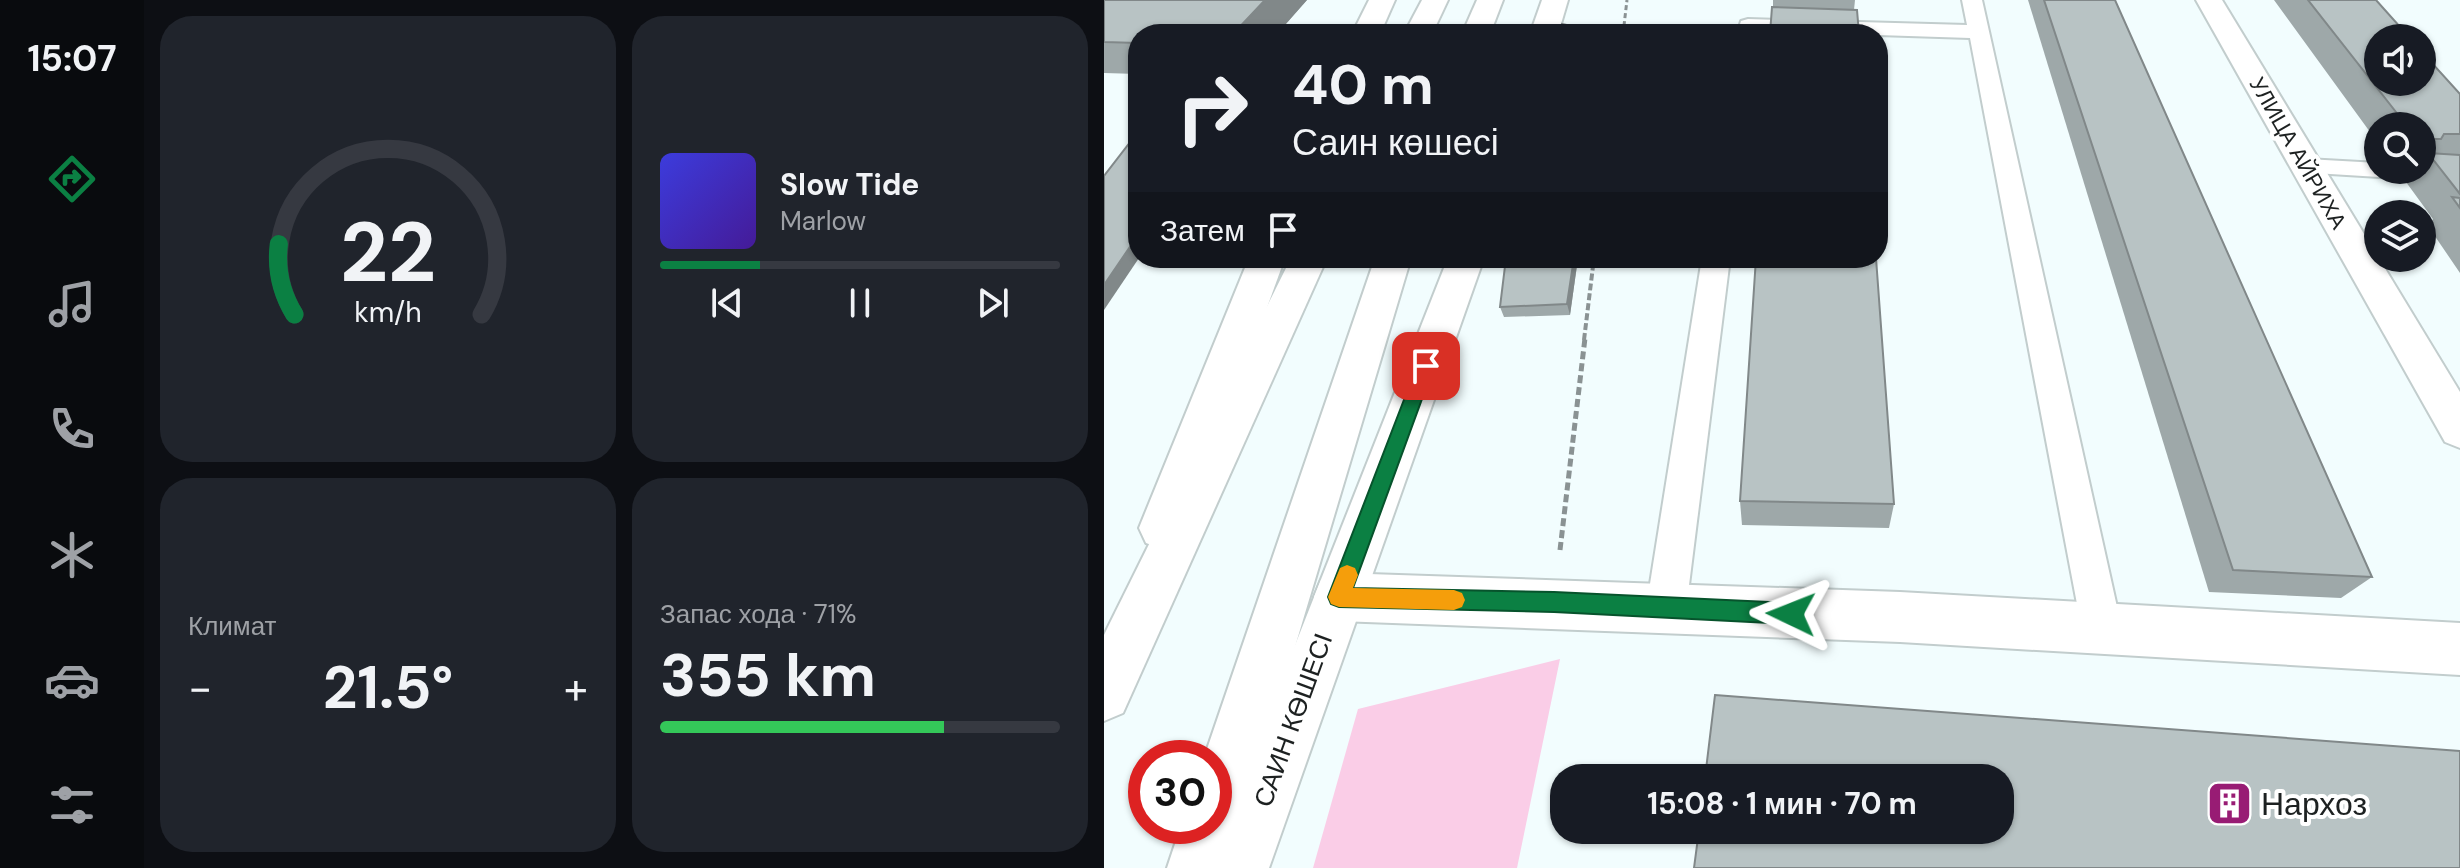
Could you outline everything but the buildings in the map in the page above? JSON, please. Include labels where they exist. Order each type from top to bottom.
[{"type":"main road","points":[[1371,24],[1382,0]]},
{"type":"main road","points":[[1423,24],[1435,0]]},
{"type":"main road","points":[[1480,24],[1490,0]]},
{"type":"main road","points":[[1547,24],[1555,0]]},
{"type":"main road","name":"УЛИЦА АЙРИХА","points":[[2209,0],[2460,430]]},
{"type":"main road","points":[[1104,683],[1263,268]]},
{"type":"main road","points":[[1104,694],[1304,268]]},
{"type":"main road","name":"САИН КӨШЕСІ","points":[[1232,761],[1390,268]]},
{"type":"main road","name":"САИН КӨШЕСІ","points":[[1238,868],[1462,268]]},
{"type":"main road","points":[[1339,597],[1554,602],[2101,625],[2460,649]]},
{"type":"main road","points":[[1198,868],[1205,844]]},
{"type":"lane","points":[[1972,0],[2101,625]]},
{"type":"lane","points":[[1888,29],[1979,32]]},
{"type":"lane","points":[[2307,167],[2460,174]]},
{"type":"lane","points":[[1666,609],[1715,268]]},
{"type":"path","points":[[1624,24],[1627,0]]},
{"type":"path","points":[[1554,602],[1593,268]]},
{"type":"shaded area","points":[[1560,659],[1517,868],[1313,868],[1358,709]]},
{"type":"slow traffic","points":[[1347,575],[1339,597],[1454,600]]},
{"type":"place","name":"Нархоз","points":[[2230,804]]},
{"type":"route","points":[[1426,366],[1339,597],[1554,602],[1791,614]]}]
